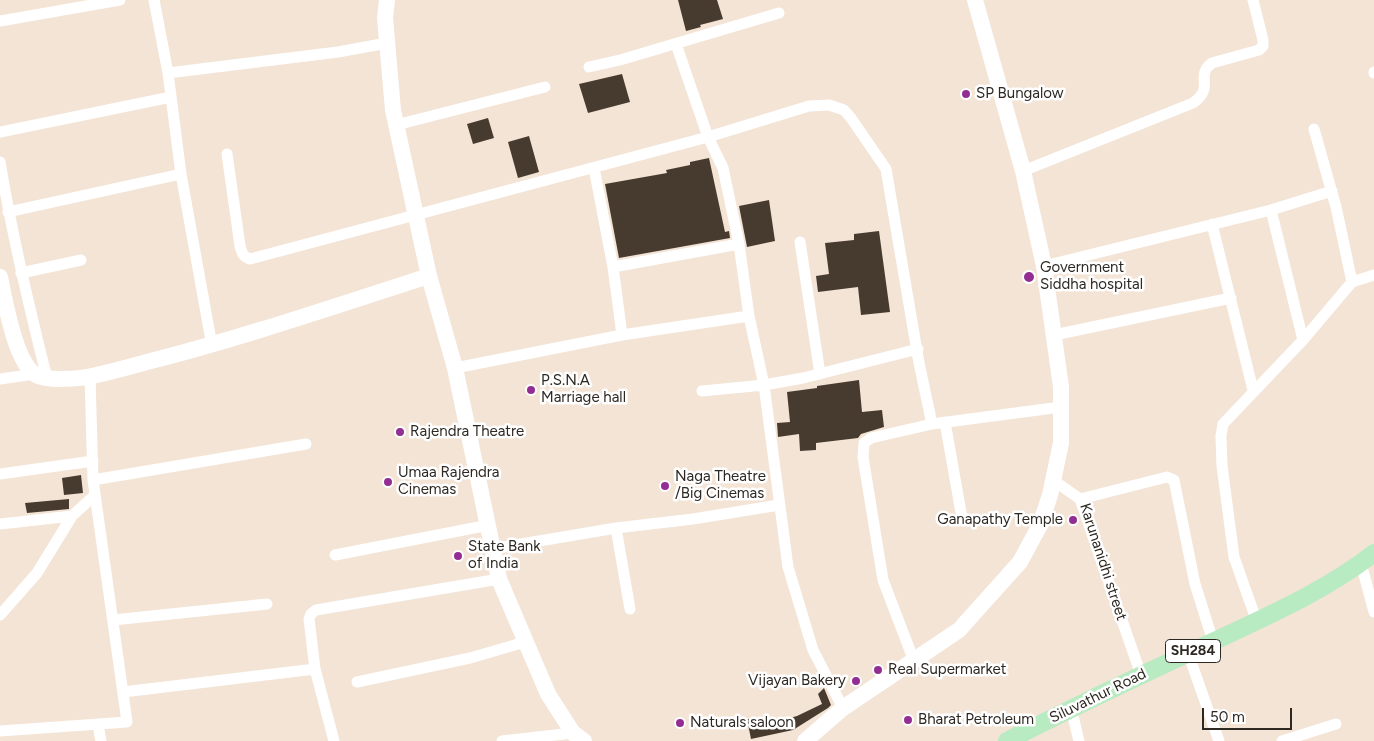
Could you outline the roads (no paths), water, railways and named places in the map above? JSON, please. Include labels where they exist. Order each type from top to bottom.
[{"type":"main road","name":"Siluvathur Road","points":[[1007,741],[1071,708],[1257,622],[1290,605],[1368,558]]},
{"type":"street","points":[[0,21],[120,0]]},
{"type":"street","points":[[154,0],[168,73],[181,174],[212,346]]},
{"type":"street","points":[[388,0],[385,18],[393,110],[429,276],[456,368],[499,579],[548,694],[578,737]]},
{"type":"street","points":[[805,741],[843,708],[959,630],[1020,562],[1040,526],[1054,480],[1061,443],[1061,387],[1044,266],[1023,171],[975,0]]},
{"type":"street","points":[[1023,171],[1193,103],[1202,97],[1205,90],[1204,73],[1207,67],[1212,63],[1259,50],[1263,46],[1253,0]]},
{"type":"street","points":[[589,67],[620,60],[779,13]]},
{"type":"street","points":[[168,73],[338,52],[387,43]]},
{"type":"street","points":[[676,44],[708,137],[723,168],[739,244],[749,316],[764,385],[788,566],[813,650],[843,708]]},
{"type":"street","points":[[396,125],[545,87]]},
{"type":"street","points":[[0,132],[171,97]]},
{"type":"street","points":[[226,154],[240,246],[245,257],[250,259],[708,137],[809,106],[829,105],[844,110],[886,169],[932,424]]},
{"type":"street","points":[[1314,129],[1332,191],[1352,282]]},
{"type":"street","points":[[0,162],[8,212],[41,376]]},
{"type":"street","points":[[594,168],[613,267],[622,335]]},
{"type":"street","points":[[8,212],[181,174]]},
{"type":"street","points":[[1044,266],[1272,210],[1332,191]]},
{"type":"street","points":[[1272,210],[1303,340]]},
{"type":"street","points":[[1212,224],[1254,390]]},
{"type":"street","points":[[800,242],[820,374]]},
{"type":"street","points":[[613,267],[739,244]]},
{"type":"street","points":[[21,273],[81,260]]},
{"type":"street","points":[[1257,622],[1234,557],[1222,466],[1221,436],[1223,424],[1303,340],[1352,282],[1374,275]]},
{"type":"street","points":[[0,379],[41,376],[90,376],[212,346],[429,276]]},
{"type":"street","points":[[0,277],[18,349],[27,365],[41,376]]},
{"type":"street","points":[[1054,335],[1230,298]]},
{"type":"street","points":[[456,368],[622,335],[749,316]]},
{"type":"street","points":[[702,391],[764,385],[820,374],[918,350]]},
{"type":"street","points":[[0,731],[127,722],[92,480],[90,376]]},
{"type":"street","points":[[914,660],[883,580],[863,457],[864,443],[871,438],[932,424],[1061,407]]},
{"type":"street","points":[[945,422],[962,518]]},
{"type":"street","points":[[92,480],[306,444]]},
{"type":"street","points":[[0,474],[93,461]]},
{"type":"street","name":"Karunanidhi street","points":[[1141,675],[1080,499],[1167,477],[1174,480],[1195,584],[1213,641]]},
{"type":"street","points":[[1054,480],[1080,499]]},
{"type":"street","points":[[0,616],[37,573],[72,516],[95,495]]},
{"type":"street","points":[[492,549],[616,528],[693,519],[779,505]]},
{"type":"street","points":[[0,524],[72,516]]},
{"type":"street","points":[[335,555],[489,525]]},
{"type":"street","points":[[616,528],[630,609]]},
{"type":"street","points":[[1368,558],[1374,612]]},
{"type":"street","points":[[334,741],[315,669],[308,619],[311,614],[316,610],[499,579]]},
{"type":"street","points":[[113,620],[267,604]]},
{"type":"street","points":[[357,682],[470,658],[525,642]]},
{"type":"street","points":[[1188,653],[1219,741]]},
{"type":"street","points":[[123,692],[315,669]]},
{"type":"street","points":[[1071,708],[1079,741]]},
{"type":"street","points":[[1282,741],[1336,724]]},
{"type":"street","points":[[98,725],[100,741]]},
{"type":"street","points":[[502,741],[578,737]]},
{"type":"place","name":"SP Bungalow","points":[[966,94]]},
{"type":"place","name":"Government Siddha hospital","points":[[1029,277]]},
{"type":"place","name":"P.S.N.A Marriage hall","points":[[531,390]]},
{"type":"place","name":"Rajendra Theatre","points":[[400,432]]},
{"type":"place","name":"Umaa Rajendra Cinemas","points":[[388,482]]},
{"type":"place","name":"Naga Theatre /Big Cinemas","points":[[665,486]]},
{"type":"place","name":"Ganapathy Temple","points":[[1073,520]]},
{"type":"place","name":"State Bank of India","points":[[458,556]]},
{"type":"place","name":"Real Supermarket","points":[[878,670]]},
{"type":"place","name":"Vijayan Bakery","points":[[856,681]]},
{"type":"place","name":"Bharat Petroleum","points":[[908,720]]},
{"type":"place","name":"Naturals saloon","points":[[680,723]]}]
